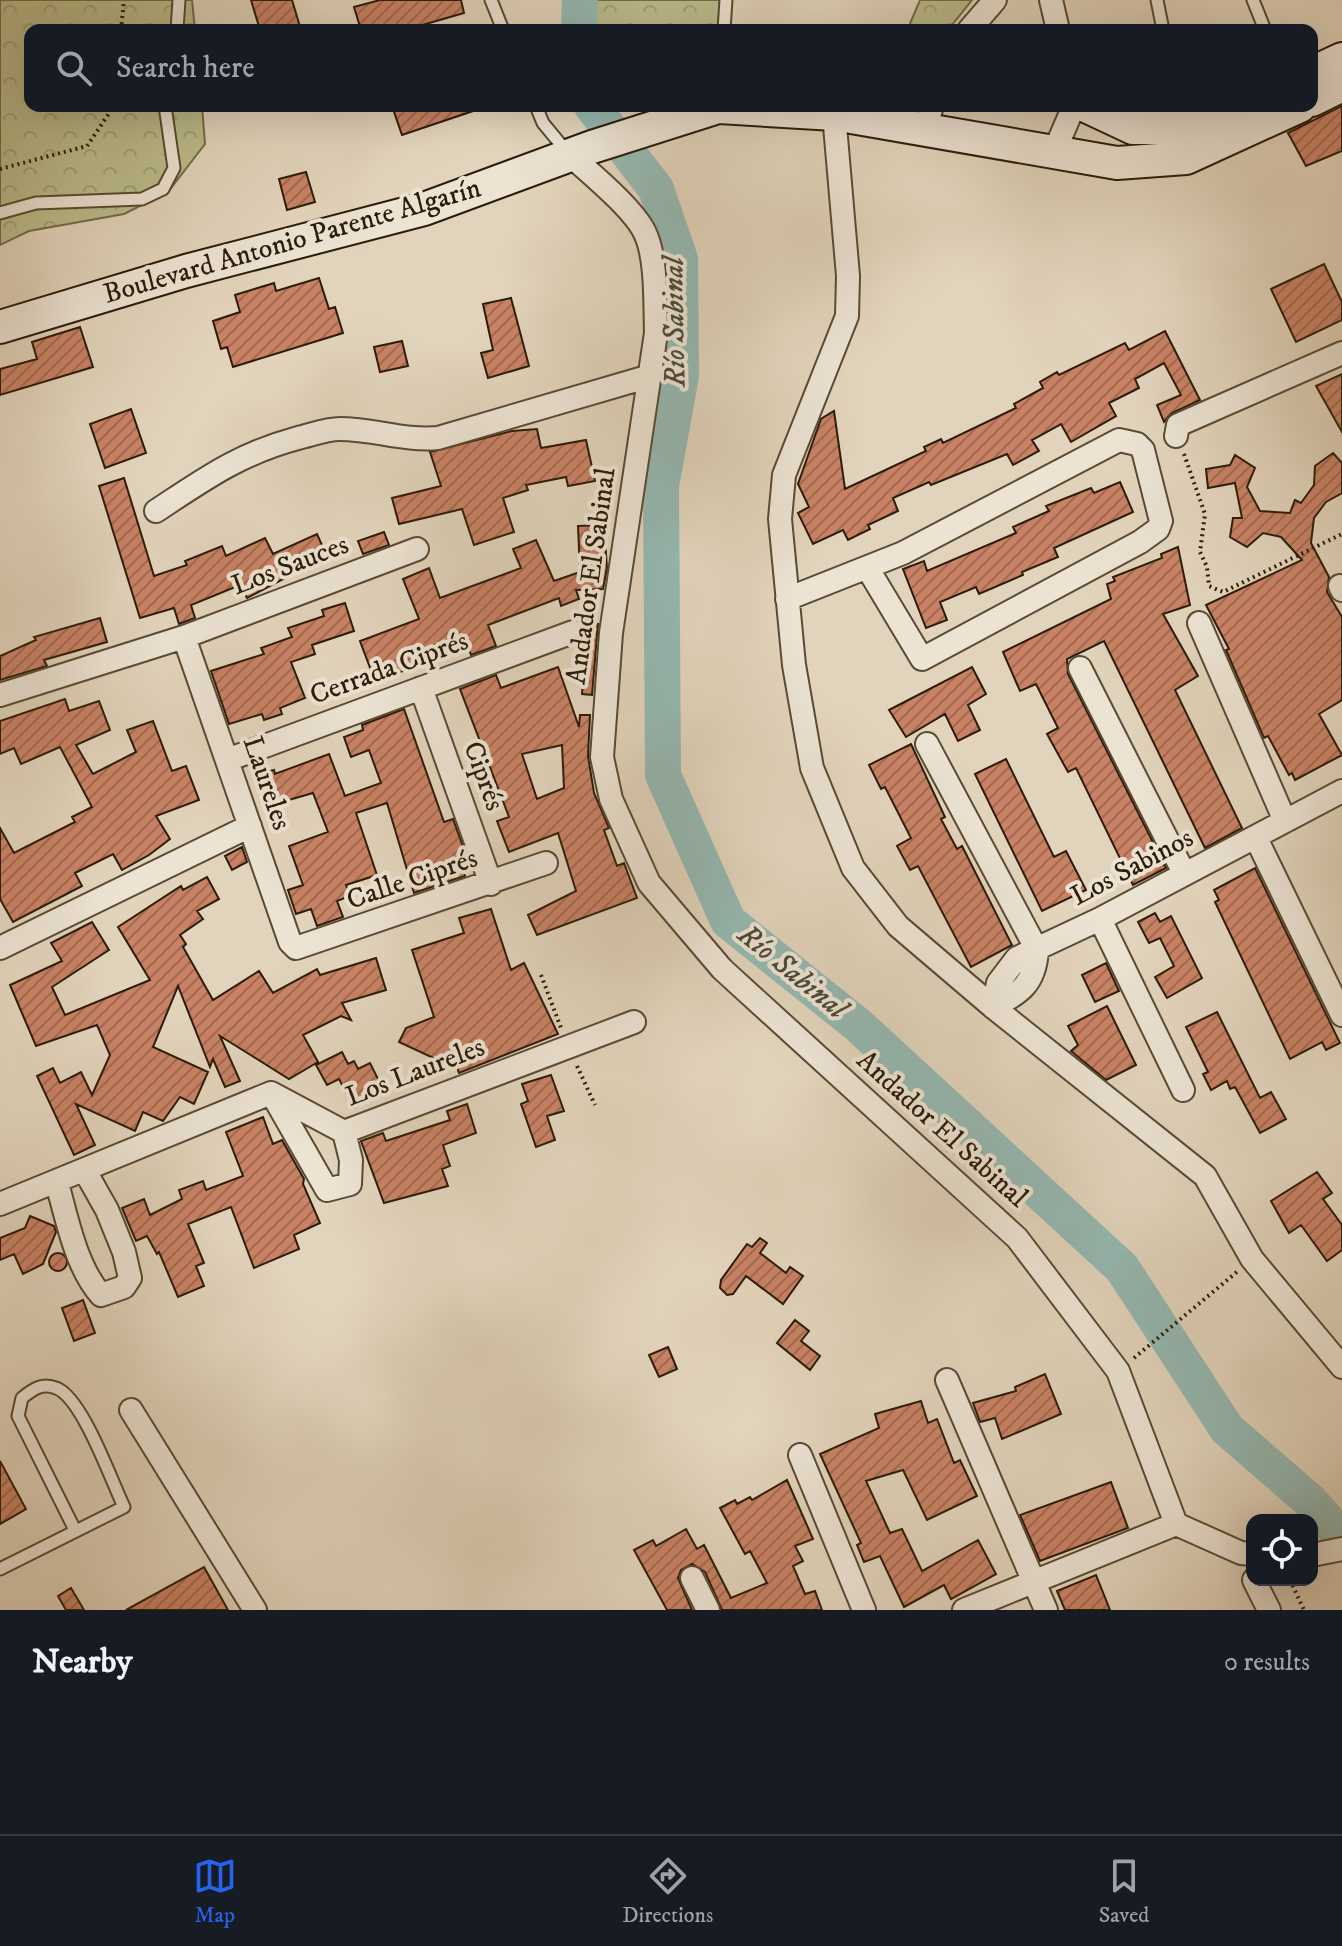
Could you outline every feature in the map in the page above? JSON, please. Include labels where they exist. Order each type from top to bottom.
[{"type":"main road","points":[[1318,70],[1342,59]]},
{"type":"main road","name":"Boulevard Antonio Parente Algarín","points":[[1318,97],[1342,85]]},
{"type":"main road","name":"Boulevard Antonio Parente Algarín","points":[[0,327],[186,271],[424,209],[581,151],[702,112]]},
{"type":"main road","name":"Boulevard Antonio Parente Algarín","points":[[801,112],[929,118],[1054,152],[1117,163],[1223,112]]},
{"type":"main road","name":"Boulevard Antonio Parente Algarín","points":[[1099,112],[1133,128],[1182,134],[1272,112]]},
{"type":"street","points":[[974,24],[995,0]]},
{"type":"street","points":[[1051,0],[1057,24]]},
{"type":"street","points":[[1054,152],[1071,112]]},
{"type":"street","points":[[834,114],[848,276],[847,316],[784,475],[780,519],[794,665],[812,768],[853,868],[898,926],[993,1007],[1205,1176],[1252,1259],[1342,1367]]},
{"type":"street","name":"Andador El Sabinal","points":[[581,151],[611,194],[645,233],[654,284],[656,333],[611,633],[604,703],[602,757],[611,799],[649,883],[722,969],[1017,1238],[1118,1371],[1176,1524]]},
{"type":"street","points":[[1176,436],[1178,425],[1342,353]]},
{"type":"street","points":[[156,511],[232,461],[257,449],[334,429],[358,429],[412,440],[438,438],[650,376]]},
{"type":"street","points":[[787,599],[868,569],[1119,440],[1137,444],[1143,450],[1161,521],[1158,529],[1140,542],[922,659],[868,569]]},
{"type":"street","name":"Los Sauces","points":[[0,695],[184,637],[417,549]]},
{"type":"street","points":[[1199,623],[1285,821]]},
{"type":"street","name":"Cerrada Ciprés","points":[[227,760],[573,632]]},
{"type":"street","name":"Laureles","points":[[184,637],[290,942],[296,948]]},
{"type":"street","points":[[1080,668],[1184,873]]},
{"type":"street","name":"Ciprés","points":[[421,688],[491,884]]},
{"type":"street","points":[[927,744],[1037,950]]},
{"type":"street","name":"Los Sabinos","points":[[993,1007],[998,983],[1017,958],[1100,919],[1285,821],[1338,802]]},
{"type":"street","points":[[0,948],[250,826]]},
{"type":"street","points":[[1256,838],[1342,1015]]},
{"type":"street","name":"Calle Ciprés","points":[[296,948],[546,863]]},
{"type":"street","points":[[1100,919],[1183,1090]]},
{"type":"street","name":"Los Laureles","points":[[271,1093],[344,1132],[634,1022]]},
{"type":"street","points":[[0,1204],[271,1093],[327,1190],[350,1184],[351,1160],[344,1132]]},
{"type":"street","points":[[57,1183],[80,1256],[97,1292],[101,1295],[124,1287],[130,1278],[124,1252],[85,1171]]},
{"type":"street","points":[[947,1380],[1046,1610]]},
{"type":"street","points":[[131,1410],[255,1610]]},
{"type":"street","points":[[800,1455],[864,1610]]},
{"type":"street","points":[[964,1610],[1176,1524],[1246,1553]]},
{"type":"street","points":[[1318,1554],[1342,1549]]},
{"type":"street","points":[[692,1578],[708,1610]]},
{"type":"street","points":[[1257,1586],[1269,1610]]},
{"type":"lane","points":[[177,24],[179,0]]},
{"type":"lane","points":[[491,0],[501,24]]},
{"type":"lane","points":[[724,24],[726,0]]},
{"type":"lane","points":[[1157,0],[1162,24]]},
{"type":"lane","points":[[1253,0],[1263,24]]},
{"type":"lane","points":[[0,213],[36,203],[142,199],[163,189],[174,168],[166,112]]},
{"type":"lane","points":[[538,112],[543,123],[581,151]]},
{"type":"lane","points":[[0,1569],[124,1507],[74,1400],[55,1387],[36,1387],[22,1398],[18,1416],[75,1530]]},
{"type":"path","points":[[122,24],[124,0]]},
{"type":"path","points":[[0,169],[87,146],[110,112]]},
{"type":"path","points":[[1176,436],[1194,476],[1205,514],[1200,552],[1207,567],[1209,586],[1223,592],[1342,534]]},
{"type":"path","points":[[1134,1358],[1226,1281]]},
{"type":"path","points":[[1293,1586],[1304,1610]]},
{"type":"green space","points":[[0,0],[192,0],[194,24],[24,24],[24,112],[202,112],[205,144],[168,192],[124,214],[29,231],[0,245]]},
{"type":"green space","points":[[580,0],[720,0],[718,24],[579,24]]},
{"type":"green space","points":[[920,0],[972,0],[953,24],[910,24]]},
{"type":"building","points":[[251,0],[292,0],[299,24],[258,24]]},
{"type":"building","points":[[380,0],[461,0],[464,13],[426,24],[359,24],[354,7]]},
{"type":"building","points":[[1342,106],[1342,151],[1306,166],[1288,133]]},
{"type":"building","points":[[394,112],[470,112],[402,135]]},
{"type":"building","points":[[306,172],[315,202],[287,210],[279,179]]},
{"type":"building","points":[[1324,264],[1342,302],[1342,320],[1296,342],[1271,289]]},
{"type":"building","points":[[319,278],[329,309],[335,307],[343,333],[233,367],[227,347],[221,349],[213,321],[240,312],[235,295],[274,283],[276,291]]},
{"type":"building","points":[[511,298],[529,366],[488,378],[481,353],[493,350],[483,304]]},
{"type":"building","points":[[80,327],[93,367],[0,395],[0,369],[37,359],[32,342]]},
{"type":"building","points":[[1165,331],[1200,400],[1172,413],[1164,422],[1157,405],[1181,395],[1164,363],[1135,379],[1139,388],[1109,403],[1116,416],[1071,442],[1061,424],[1032,440],[1039,451],[1013,465],[1007,454],[931,485],[929,482],[893,498],[898,511],[868,525],[870,529],[848,540],[843,530],[813,544],[798,513],[809,507],[798,484],[821,419],[834,411],[845,489],[926,451],[924,447],[941,439],[943,443],[1016,408],[1014,404],[1043,388],[1040,382],[1057,372],[1059,375],[1125,343],[1129,350]]},
{"type":"building","points":[[402,341],[408,366],[380,372],[374,347]]},
{"type":"building","points":[[1342,374],[1342,432],[1316,386]]},
{"type":"building","points":[[131,409],[146,453],[105,468],[90,424]]},
{"type":"building","points":[[537,429],[541,448],[586,440],[595,481],[568,486],[566,477],[526,485],[528,490],[503,498],[514,532],[474,545],[462,509],[399,524],[392,498],[441,486],[430,452],[512,431]]},
{"type":"building","points":[[1333,453],[1342,463],[1342,493],[1326,502],[1314,518],[1311,543],[1329,577],[1327,592],[1342,617],[1342,700],[1319,714],[1342,755],[1295,780],[1292,773],[1289,775],[1268,736],[1264,738],[1226,650],[1229,649],[1206,605],[1302,560],[1281,537],[1263,533],[1247,547],[1230,537],[1233,518],[1242,518],[1235,483],[1208,488],[1206,469],[1230,465],[1235,455],[1255,468],[1247,487],[1260,511],[1290,513],[1295,500],[1301,503],[1314,485],[1315,466]]},
{"type":"building","points":[[124,478],[154,576],[187,565],[185,561],[222,546],[226,556],[265,538],[273,554],[317,534],[327,556],[247,598],[240,585],[191,605],[195,618],[179,624],[174,608],[140,618],[99,486]]},
{"type":"building","points":[[1120,482],[1133,512],[1054,548],[1058,557],[1022,572],[1023,575],[979,594],[976,587],[940,602],[947,620],[926,628],[903,569],[924,561],[927,571],[1016,533],[1013,527],[1049,511],[1046,506],[1091,488],[1094,493]]},
{"type":"building","points":[[604,525],[607,568],[603,589],[576,590],[579,599],[561,606],[559,598],[488,625],[496,646],[471,655],[464,634],[429,647],[434,660],[375,681],[360,641],[419,619],[403,579],[429,568],[440,598],[521,568],[513,549],[536,540],[554,581],[580,572],[578,526]]},
{"type":"building","points":[[384,532],[389,545],[363,554],[358,541]]},
{"type":"building","points":[[1178,547],[1190,605],[1163,614],[1198,676],[1175,690],[1242,828],[1205,848],[1104,641],[1067,659],[1068,674],[1166,868],[1133,885],[1076,768],[1068,772],[1047,734],[1058,728],[1036,684],[1020,691],[1003,652],[1111,599],[1107,584],[1115,581],[1113,577],[1162,558],[1161,554]]},
{"type":"building","points":[[345,603],[354,631],[312,645],[315,654],[291,662],[305,698],[280,708],[282,714],[264,720],[262,714],[229,724],[211,671],[264,654],[261,648],[292,637],[288,628],[324,616],[322,610]]},
{"type":"building","points":[[100,618],[107,642],[44,660],[47,666],[0,680],[0,656],[36,640],[34,637]]},
{"type":"building","points":[[587,623],[598,624],[592,695],[582,694]]},
{"type":"building","points":[[558,667],[579,727],[580,715],[590,715],[588,756],[594,793],[609,828],[604,830],[617,866],[624,863],[637,898],[537,935],[528,915],[576,891],[558,833],[509,852],[497,821],[509,817],[460,689],[496,675],[501,688]],"holes":[[[562,745],[564,788],[537,799],[522,754]]]},
{"type":"building","points":[[972,667],[986,694],[968,705],[980,730],[958,741],[945,714],[906,737],[889,710]]},
{"type":"building","points":[[65,699],[69,711],[99,701],[110,730],[76,745],[93,774],[136,752],[127,730],[153,721],[172,771],[186,766],[199,800],[156,816],[170,839],[149,855],[122,870],[113,854],[75,873],[82,886],[13,922],[0,899],[0,828],[14,853],[75,822],[72,817],[92,807],[60,747],[21,764],[14,748],[0,754],[0,721]]},
{"type":"building","points":[[404,709],[444,822],[453,819],[466,855],[458,857],[465,876],[414,893],[387,803],[356,813],[377,875],[346,885],[350,896],[337,901],[343,917],[317,926],[311,909],[296,914],[288,890],[303,885],[289,846],[328,832],[313,793],[268,806],[258,774],[274,770],[275,774],[329,754],[345,796],[381,783],[369,750],[351,757],[344,737],[363,730],[362,725]]},
{"type":"building","points":[[911,744],[945,817],[941,819],[957,849],[962,846],[1012,945],[971,967],[918,866],[910,870],[897,846],[911,838],[885,787],[881,789],[869,765]]},
{"type":"building","points":[[1006,759],[1054,857],[1066,851],[1086,890],[1042,911],[975,774]]},
{"type":"building","points":[[242,847],[247,862],[232,870],[225,856]]},
{"type":"building","points":[[1255,868],[1340,1043],[1326,1050],[1322,1042],[1290,1059],[1215,902],[1219,900],[1214,890]]},
{"type":"building","points":[[207,877],[219,899],[197,911],[203,919],[180,935],[186,944],[183,947],[213,1000],[259,971],[273,993],[317,969],[320,975],[376,958],[386,990],[342,1003],[351,1020],[341,1016],[303,1035],[318,1062],[289,1079],[220,1036],[240,1081],[225,1087],[213,1059],[210,1067],[178,986],[153,1047],[208,1072],[194,1104],[180,1097],[163,1121],[143,1112],[135,1131],[76,1104],[95,1145],[74,1155],[37,1076],[53,1068],[60,1083],[81,1072],[92,1095],[110,1055],[97,1025],[36,1046],[10,985],[62,961],[51,943],[92,922],[109,950],[52,987],[65,1015],[150,980],[118,927],[181,886],[183,890]]},
{"type":"building","points":[[491,909],[511,970],[524,963],[558,1034],[459,1073],[454,1059],[444,1063],[399,1042],[406,1028],[434,1017],[412,950],[464,933],[459,918]]},
{"type":"building","points":[[1155,913],[1160,922],[1171,916],[1202,978],[1167,998],[1155,977],[1174,966],[1160,938],[1149,943],[1138,922]]},
{"type":"building","points":[[1106,963],[1119,991],[1095,1002],[1082,975]]},
{"type":"building","points":[[1107,1006],[1136,1065],[1106,1080],[1071,1051],[1078,1045],[1068,1026]]},
{"type":"building","points":[[1217,1012],[1260,1098],[1271,1092],[1286,1119],[1260,1133],[1235,1087],[1230,1089],[1227,1081],[1211,1090],[1203,1074],[1208,1072],[1186,1027]]},
{"type":"building","points":[[342,1052],[348,1064],[354,1061],[358,1069],[370,1063],[385,1093],[354,1108],[339,1079],[327,1085],[316,1065]]},
{"type":"building","points":[[551,1075],[564,1111],[547,1116],[555,1140],[536,1147],[521,1104],[528,1101],[522,1084]]},
{"type":"building","points":[[467,1104],[476,1133],[443,1145],[450,1166],[442,1169],[448,1186],[384,1203],[361,1141],[383,1133],[386,1141],[450,1120],[447,1111]]},
{"type":"building","points":[[263,1117],[273,1144],[282,1140],[304,1179],[303,1184],[320,1223],[294,1235],[299,1249],[254,1268],[231,1207],[188,1224],[204,1263],[196,1266],[204,1286],[178,1297],[159,1252],[157,1254],[147,1236],[136,1241],[122,1208],[144,1199],[150,1215],[182,1199],[179,1190],[203,1181],[206,1190],[243,1176],[226,1132]]},
{"type":"building","points":[[1317,1172],[1332,1193],[1323,1199],[1342,1225],[1342,1250],[1327,1261],[1301,1225],[1289,1233],[1271,1201]]},
{"type":"building","points":[[30,1216],[54,1226],[56,1232],[43,1264],[23,1274],[14,1254],[0,1260],[0,1238],[25,1228]]},
{"type":"building","points":[[760,1238],[767,1243],[760,1253],[786,1273],[790,1267],[803,1276],[783,1304],[746,1276],[733,1294],[727,1295],[720,1288],[721,1280],[747,1244],[752,1247]]},
{"type":"building","points":[[58,1253],[67,1262],[58,1271],[49,1262]]},
{"type":"building","points":[[83,1300],[95,1333],[74,1341],[62,1308]]},
{"type":"building","points":[[795,1320],[809,1331],[801,1341],[820,1356],[810,1370],[777,1343]]},
{"type":"building","points":[[668,1347],[677,1369],[659,1377],[649,1355]]},
{"type":"building","points":[[1045,1374],[1061,1414],[1002,1439],[995,1418],[980,1422],[973,1403],[1016,1391],[1015,1387]]},
{"type":"building","points":[[921,1401],[928,1423],[937,1419],[954,1463],[960,1460],[977,1496],[927,1520],[903,1470],[866,1481],[890,1533],[902,1529],[922,1571],[978,1540],[996,1574],[951,1599],[944,1585],[904,1607],[880,1556],[864,1562],[857,1545],[861,1543],[820,1454],[879,1428],[875,1414]]},
{"type":"building","points":[[0,1461],[26,1509],[0,1524]]},
{"type":"building","points":[[787,1480],[813,1539],[795,1546],[803,1561],[793,1566],[805,1594],[815,1591],[822,1610],[722,1610],[705,1572],[692,1564],[681,1570],[678,1578],[692,1610],[667,1610],[634,1550],[653,1540],[656,1546],[686,1529],[697,1549],[704,1545],[731,1598],[767,1583],[750,1551],[745,1554],[720,1508],[735,1500],[737,1504],[750,1497],[752,1500]]},
{"type":"building","points":[[1111,1482],[1128,1528],[1040,1561],[1020,1515]]},
{"type":"building","points":[[204,1567],[228,1610],[126,1610]]},
{"type":"building","points":[[1096,1575],[1110,1610],[1065,1610],[1057,1591]]},
{"type":"building","points":[[71,1588],[84,1610],[66,1610],[58,1596]]},
{"type":"waterway","name":"Río Sabinal","points":[[579,24],[580,0]]},
{"type":"waterway","name":"Río Sabinal","points":[[597,112],[656,189],[680,259],[681,375],[661,486],[663,775],[728,921],[858,1025],[1122,1268],[1227,1429],[1310,1501],[1342,1537]]}]
